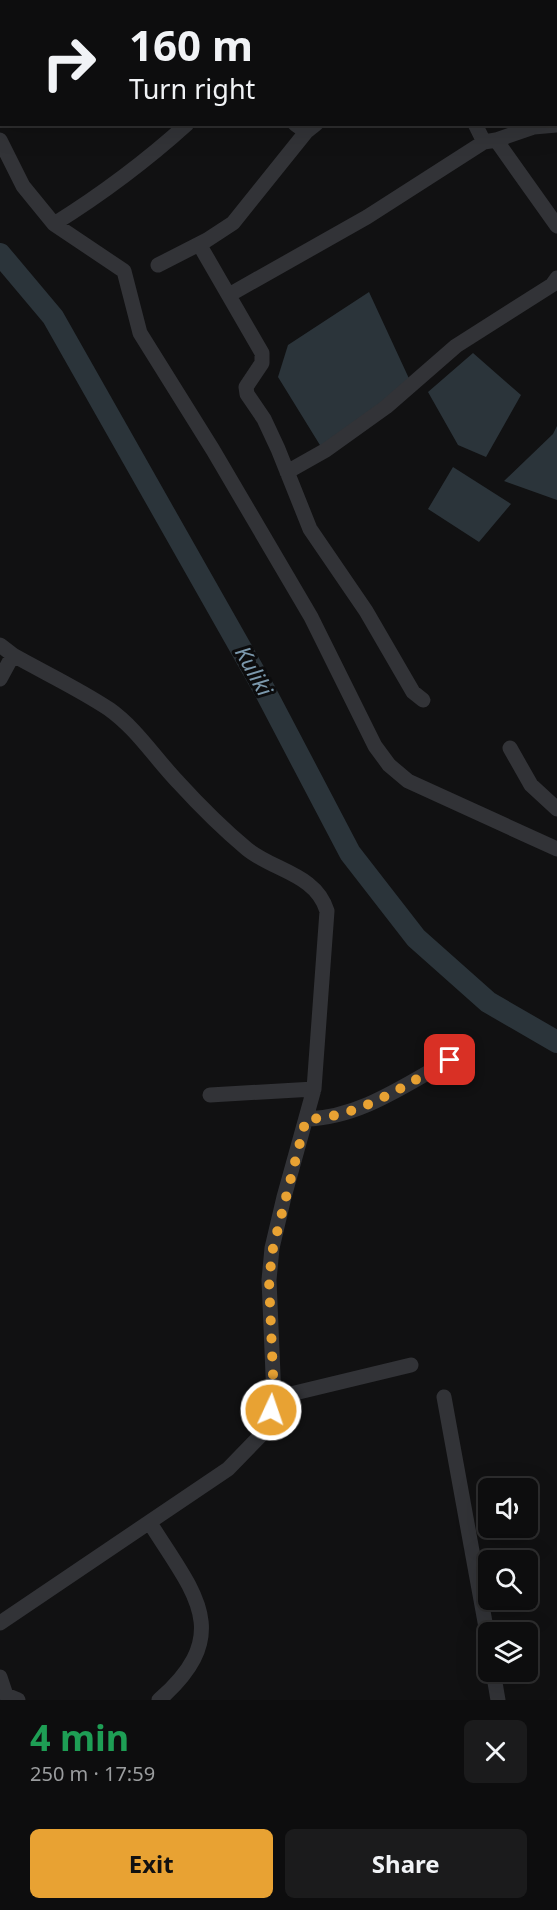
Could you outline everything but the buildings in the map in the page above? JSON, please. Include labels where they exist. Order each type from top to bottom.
[{"type":"street","points":[[54,224],[117,183],[185,126]]},
{"type":"street","points":[[477,126],[557,226]]},
{"type":"street","points":[[229,296],[367,217],[490,141],[534,127],[546,126]]},
{"type":"street","points":[[158,265],[200,244],[233,223],[306,127]]},
{"type":"street","points":[[0,140],[23,186],[54,224],[124,271],[133,314],[140,333],[213,450],[311,617],[375,746],[389,765],[408,781],[557,849]]},
{"type":"street","points":[[200,244],[262,353],[262,363],[246,387],[247,394],[264,419],[310,529],[366,611],[412,692],[423,700]]},
{"type":"street","points":[[287,472],[326,450],[386,406],[456,346],[552,285],[557,278]]},
{"type":"street","points":[[0,645],[13,655],[108,709],[124,722],[178,783],[232,836],[257,857],[296,875],[314,887],[324,899],[327,911],[314,1089],[275,1238],[269,1280],[274,1398],[268,1422],[249,1449],[228,1469],[0,1623]]},
{"type":"street","points":[[0,679],[13,655]]},
{"type":"street","points":[[510,748],[531,785],[557,809]]},
{"type":"street","points":[[306,1119],[325,1119],[350,1112],[450,1060]]},
{"type":"street","points":[[210,1095],[314,1089]]},
{"type":"street","points":[[274,1398],[411,1365]]},
{"type":"street","points":[[444,1397],[485,1622]]},
{"type":"street","points":[[150,1523],[194,1594],[203,1626],[201,1645],[193,1661],[159,1700]]},
{"type":"street","points":[[0,1677],[8,1697]]},
{"type":"street","points":[[496,1682],[498,1700]]},
{"type":"shaded area","points":[[369,292],[412,385],[323,450],[278,377],[288,345]]},
{"type":"shaded area","points":[[473,353],[521,395],[486,457],[458,445],[428,392]]},
{"type":"shaded area","points":[[557,426],[557,500],[504,481],[553,434]]},
{"type":"shaded area","points":[[453,467],[511,504],[479,542],[428,509]]},
{"type":"waterway","name":"Kuliki","points":[[0,254],[53,317],[265,691],[350,853],[416,938],[488,1002],[557,1042]]},
{"type":"route","points":[[271,1410],[274,1398],[269,1280],[284,1197],[306,1119],[342,1116],[450,1060]]}]
